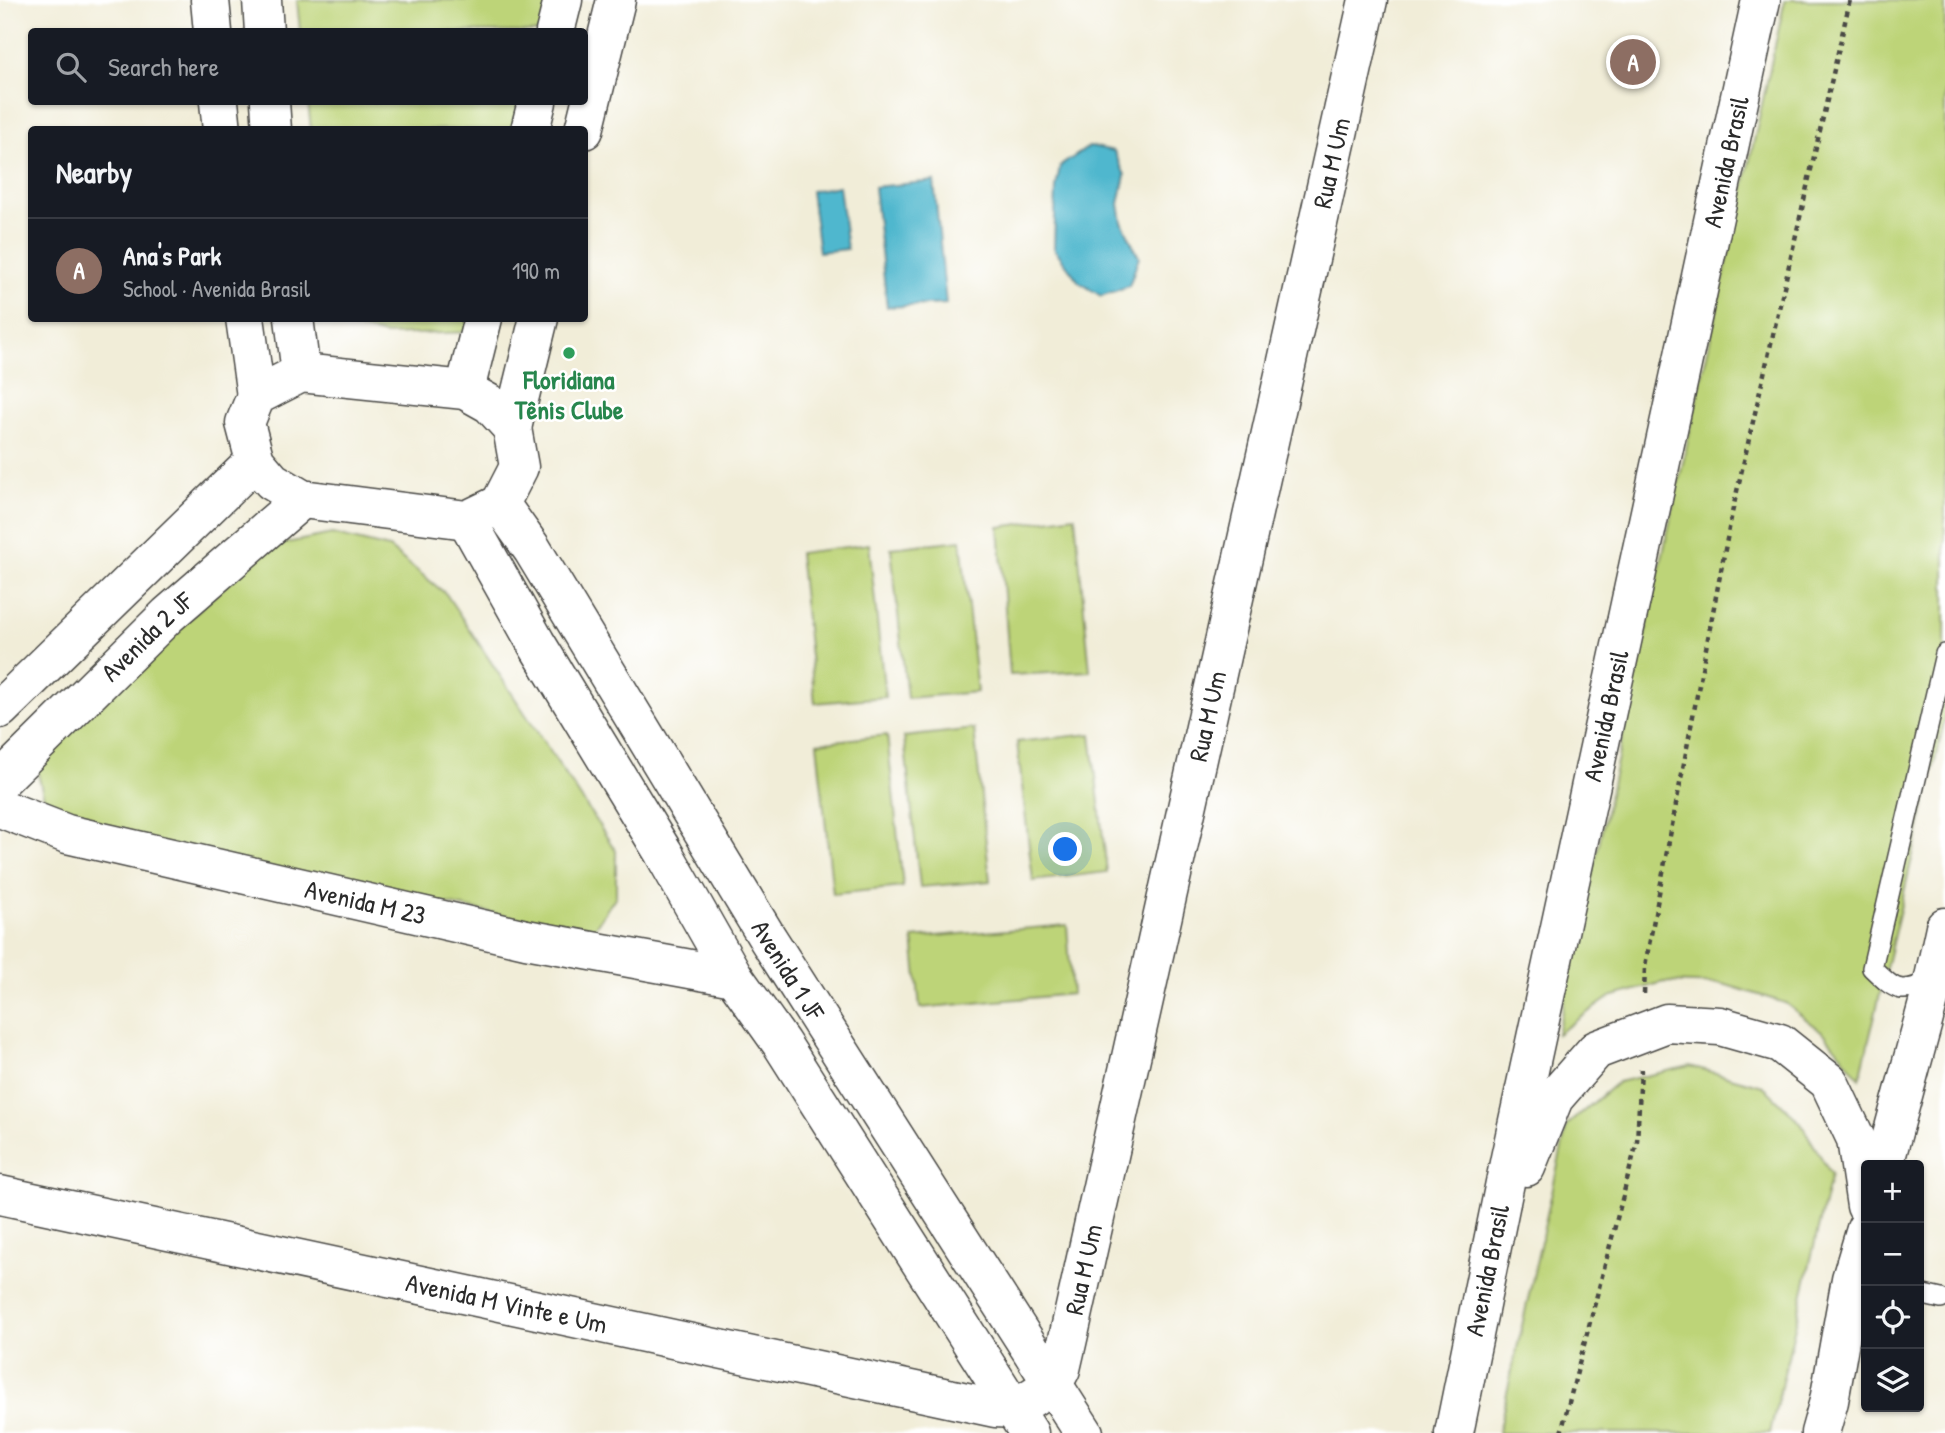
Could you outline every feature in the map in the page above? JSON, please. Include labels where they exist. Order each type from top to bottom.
[{"type":"street","points":[[210,0],[213,28]]},
{"type":"street","points":[[262,0],[264,28]]},
{"type":"street","points":[[556,28],[563,0]]},
{"type":"street","points":[[585,126],[616,0]]},
{"type":"street","name":"Rua M Um","points":[[1053,1384],[1061,1368],[1067,1343],[1368,0]]},
{"type":"street","name":"Avenida Brasil","points":[[1454,1433],[1521,1103],[1761,0]]},
{"type":"street","points":[[219,105],[222,126]]},
{"type":"street","points":[[270,105],[272,126]]},
{"type":"street","points":[[531,126],[536,105]]},
{"type":"street","points":[[246,322],[256,396],[245,423],[255,461],[272,481],[303,499],[483,512],[519,467],[512,428],[538,322]]},
{"type":"street","points":[[295,322],[301,373]]},
{"type":"street","points":[[465,390],[482,322]]},
{"type":"street","points":[[256,396],[301,373],[465,390],[490,404],[512,428]]},
{"type":"street","name":"Avenida 2 JF","points":[[0,709],[255,461]]},
{"type":"street","name":"Avenida 2 JF","points":[[0,780],[169,615],[303,499]]},
{"type":"street","name":"Avenida 1 JF","points":[[483,512],[532,549],[768,939],[1084,1433]]},
{"type":"street","name":"Avenida 1 JF","points":[[483,512],[536,643],[663,852],[734,977],[781,1043],[1022,1421]]},
{"type":"street","name":"Avenida M 23","points":[[0,808],[67,834],[526,939],[734,977]]},
{"type":"street","points":[[663,852],[701,828]]},
{"type":"street","points":[[1886,1160],[1936,992],[1945,928]]},
{"type":"street","points":[[781,1043],[818,1018]]},
{"type":"street","points":[[1490,1254],[1554,1098],[1596,1049],[1667,1023],[1720,1026],[1780,1043],[1829,1082],[1856,1139],[1861,1172]]},
{"type":"street","name":"Avenida M Vinte e Um","points":[[0,1195],[965,1402],[1022,1421]]},
{"type":"street","points":[[1820,1433],[1859,1280]]},
{"type":"street","points":[[1022,1421],[1053,1384]]},
{"type":"lane","points":[[1936,992],[1892,988],[1872,968],[1945,654]]},
{"type":"lane","points":[[1924,1295],[1941,1299]]},
{"type":"path","points":[[1561,1433],[1637,1142],[1645,966],[1732,513],[1850,0]]},
{"type":"green space","points":[[297,0],[550,0],[543,28],[300,28]]},
{"type":"green space","points":[[1785,0],[1945,0],[1945,719],[1860,1078],[1824,1033],[1785,1003],[1723,984],[1664,982],[1610,997],[1557,1034]]},
{"type":"green space","points":[[308,105],[525,105],[520,126],[311,126]]},
{"type":"green space","points":[[474,322],[472,332],[386,335],[332,323]]},
{"type":"green space","points":[[1075,516],[1090,671],[1010,675],[999,527]]},
{"type":"green space","points":[[332,534],[389,548],[446,594],[616,851],[616,896],[591,933],[74,829],[44,798],[35,762],[266,547]]},
{"type":"green space","points":[[961,540],[977,692],[907,698],[891,548]]},
{"type":"green space","points":[[869,544],[885,697],[815,703],[799,553]]},
{"type":"green space","points":[[974,729],[990,881],[920,887],[904,737]]},
{"type":"green space","points":[[1091,734],[1107,872],[1033,881],[1017,742]]},
{"type":"green space","points":[[887,735],[903,887],[833,894],[817,743]]},
{"type":"green space","points":[[1067,925],[1072,994],[920,1008],[913,938]]},
{"type":"green space","points":[[1690,1066],[1763,1086],[1800,1122],[1831,1174],[1770,1433],[1498,1433],[1567,1125],[1618,1082]]},
{"type":"water","points":[[1090,146],[1114,151],[1125,175],[1119,204],[1122,222],[1139,257],[1129,286],[1101,296],[1079,282],[1054,248],[1056,187],[1060,166]]},
{"type":"water","points":[[934,181],[946,304],[887,307],[874,187]]},
{"type":"water","points":[[839,186],[847,249],[819,252],[811,191]]},
{"type":"place","name":"Ana's Park","points":[[1633,62]]},
{"type":"place","name":"Floridiana Tênis Clube","points":[[569,353]]}]
